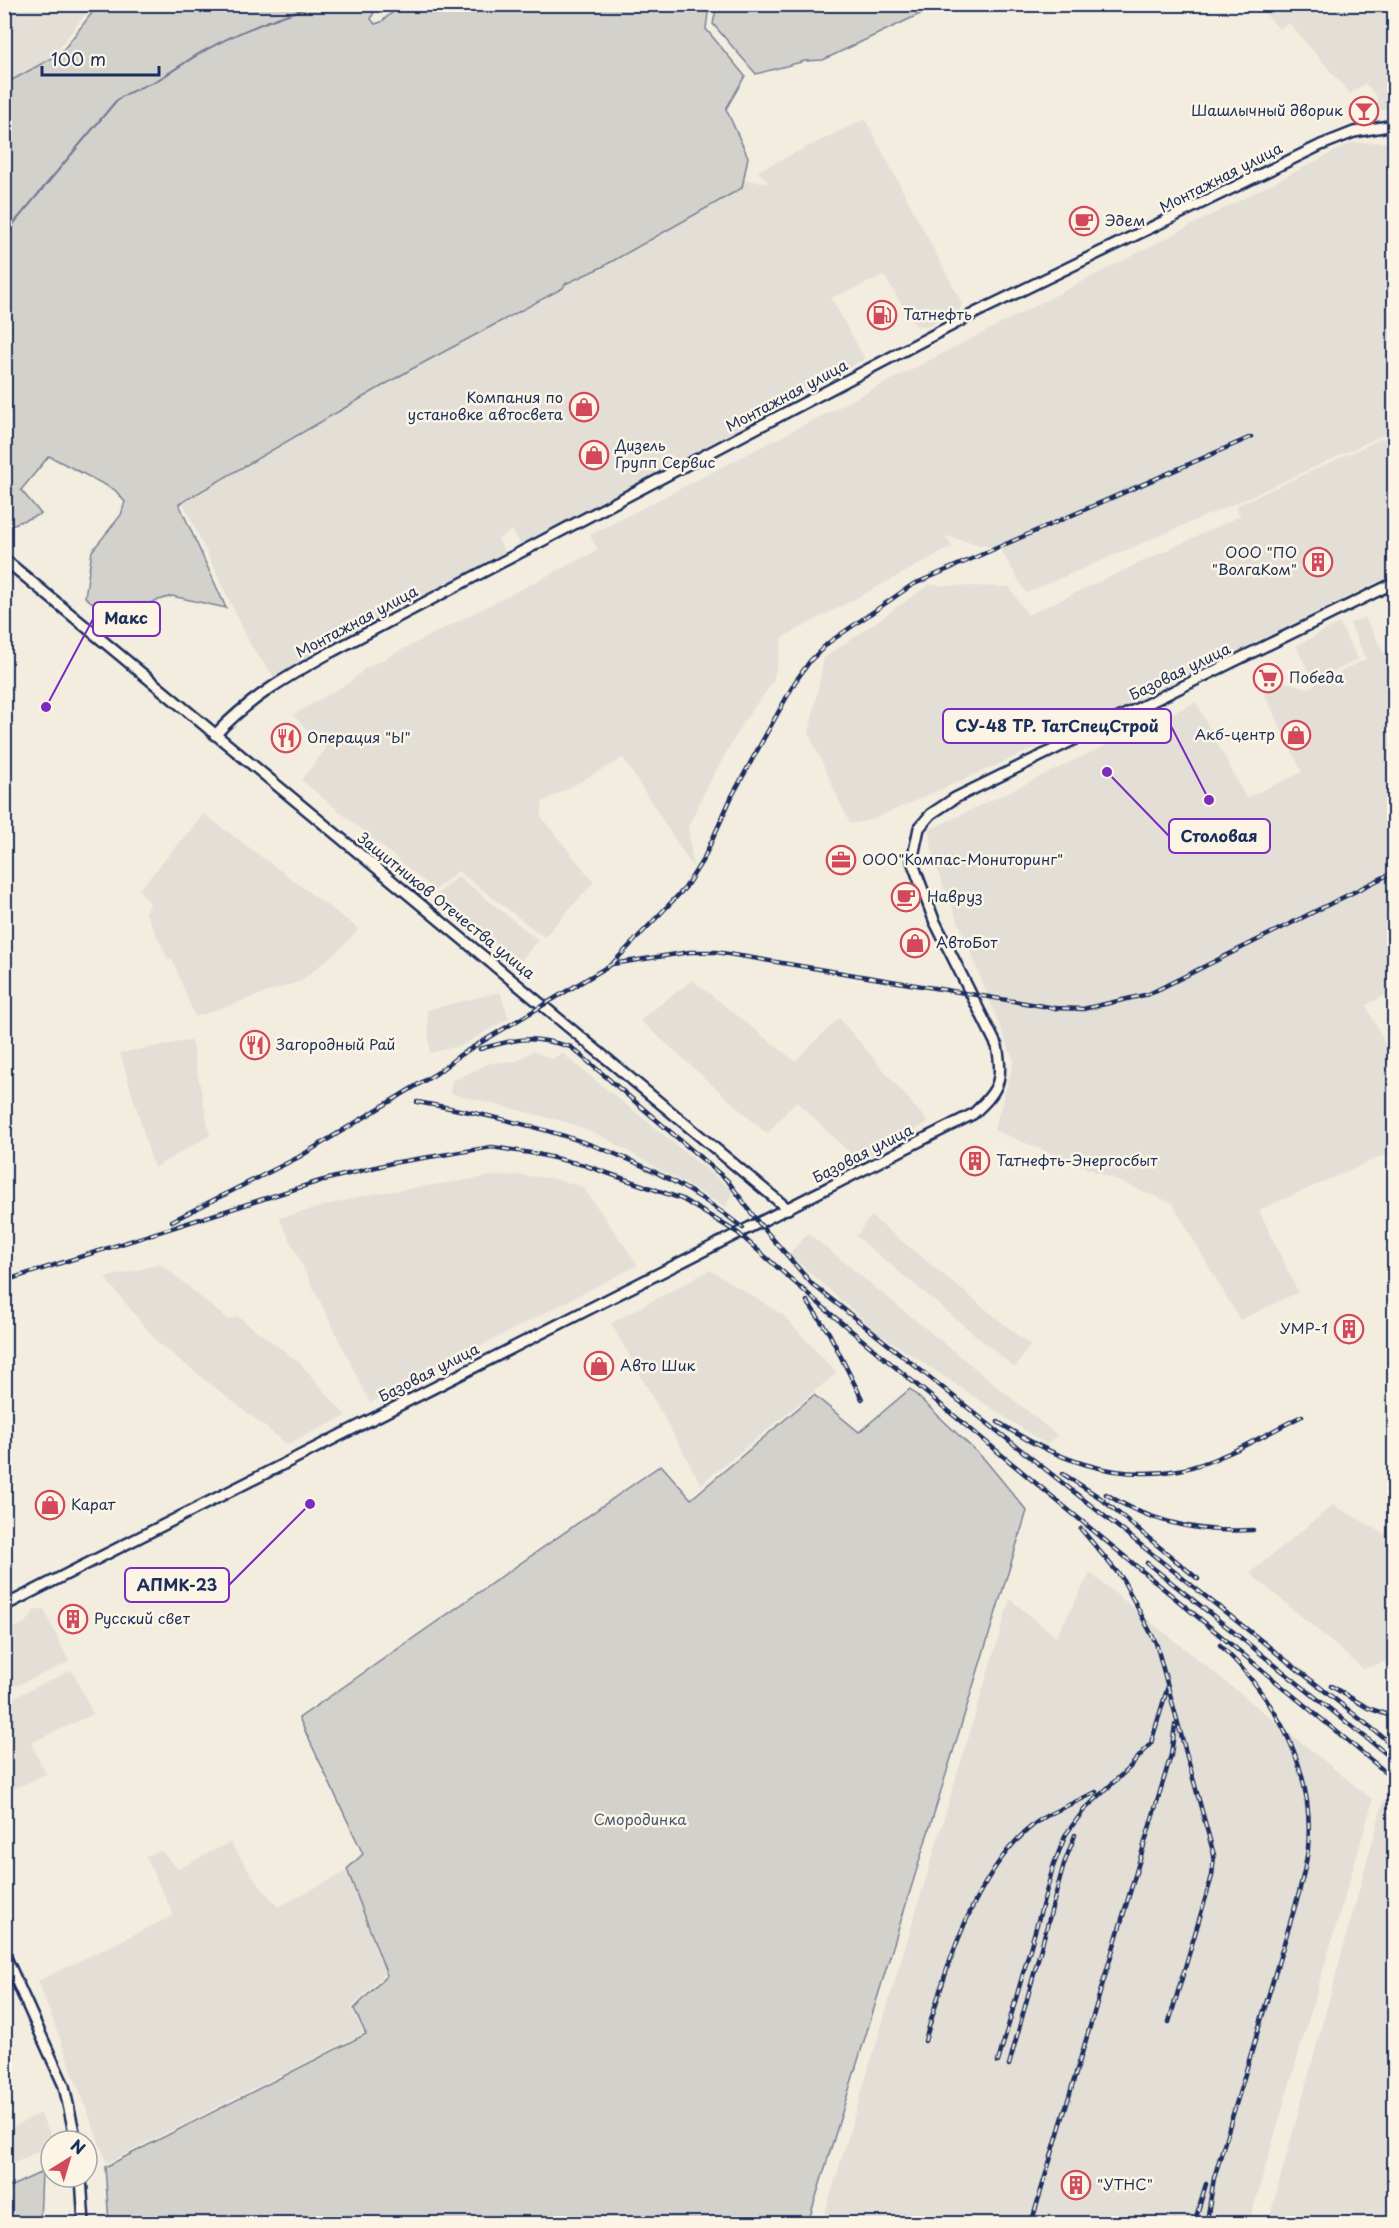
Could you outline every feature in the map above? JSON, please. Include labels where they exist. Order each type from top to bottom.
[{"type":"street","name":"Монтажная улица","points":[[215,735],[237,711],[256,696],[333,651],[977,312],[1321,145],[1354,132],[1395,125]]},
{"type":"street","name":"Защитников Отечества улица","points":[[4,559],[788,1209]]},
{"type":"street","name":"Базовая улица","points":[[4,1606],[973,1114],[994,1093],[1000,1078],[998,1046],[934,920],[912,861],[919,828],[931,814],[955,798],[1395,583]]},
{"type":"street","points":[[4,1953],[64,2086],[73,2129]]},
{"type":"street","points":[[82,2189],[84,2223]]},
{"type":"shaded area","points":[[4,5],[92,5],[5,119],[4,119]]},
{"type":"shaded area","points":[[1257,5],[1394,5],[1394,110],[1379,110],[1376,96],[1365,83],[1350,94],[1289,23],[1279,29]]},
{"type":"shaded area","points":[[865,119],[962,303],[960,310],[929,326],[915,325],[884,276],[831,298],[865,359],[522,547],[512,530],[498,539],[506,554],[277,680],[252,648],[183,503],[410,370],[563,288],[568,276],[744,180],[769,183],[758,171]]},
{"type":"shaded area","points":[[1394,142],[1394,430],[1252,496],[1026,593],[1001,550],[945,536],[952,547],[783,637],[773,682],[744,721],[707,787],[688,827],[693,868],[623,758],[543,802],[541,817],[594,882],[544,937],[458,871],[435,890],[301,780],[326,749],[293,715],[353,680],[364,669],[598,550],[590,535],[1351,143]]},
{"type":"shaded area","points":[[1394,433],[1394,574],[1081,728],[871,820],[850,824],[809,734],[824,658],[929,585],[1009,587],[1028,615],[1240,516],[1236,506]]},
{"type":"shaded area","points":[[1365,617],[1394,672],[1394,991],[1366,1005],[1394,1062],[1394,1151],[1259,1210],[1298,1292],[1240,1320],[1172,1203],[994,1130],[1014,1061],[934,862],[929,830],[1196,702],[1246,798],[1302,772],[1255,674],[1308,688],[1366,659],[1350,624]]},
{"type":"shaded area","points":[[1339,623],[1358,659],[1314,682],[1296,646]]},
{"type":"shaded area","points":[[204,814],[359,929],[341,948],[301,981],[195,1017],[172,959],[168,959],[145,911],[150,903],[139,890]]},
{"type":"shaded area","points":[[458,876],[538,940],[518,964],[436,895]]},
{"type":"shaded area","points":[[692,980],[795,1061],[839,1018],[928,1122],[859,1162],[796,1101],[767,1134],[640,1020]]},
{"type":"shaded area","points":[[500,992],[509,1018],[463,1045],[430,1053],[427,1010]]},
{"type":"shaded area","points":[[191,1040],[210,1135],[154,1168],[120,1053]]},
{"type":"shaded area","points":[[533,1051],[552,1059],[562,1053],[733,1191],[726,1207],[605,1138],[569,1123],[450,1093],[452,1081],[490,1063],[517,1061]]},
{"type":"shaded area","points":[[518,1175],[551,1178],[583,1187],[638,1265],[370,1403],[279,1218],[361,1196],[492,1176]]},
{"type":"shaded area","points":[[871,1216],[1030,1345],[1015,1368],[856,1236]]},
{"type":"shaded area","points":[[808,1233],[1057,1435],[1047,1445],[877,1332],[789,1254]]},
{"type":"shaded area","points":[[161,1264],[228,1320],[237,1316],[299,1362],[346,1416],[287,1444],[158,1343],[105,1278]]},
{"type":"shaded area","points":[[710,1270],[783,1315],[837,1373],[701,1484],[611,1323]]},
{"type":"shaded area","points":[[1333,1505],[1385,1534],[1394,1530],[1394,1671],[1384,1662],[1363,1669],[1250,1573]]},
{"type":"shaded area","points":[[1090,1573],[1373,1800],[1249,2223],[822,2223],[1010,1599],[1056,1637]]},
{"type":"shaded area","points":[[44,1609],[69,1662],[16,1686],[5,1667],[5,1631],[22,1625],[31,1617],[34,1610]]},
{"type":"shaded area","points":[[72,1670],[93,1714],[31,1743],[46,1774],[5,1793],[5,1675],[15,1697]]},
{"type":"shaded area","points":[[1384,1799],[1394,1806],[1394,2223],[1268,2223]]},
{"type":"shaded area","points":[[230,1842],[253,1877],[278,1907],[347,1871],[385,1973],[351,2008],[364,2033],[107,2163],[99,2142],[99,2129],[94,2129],[38,1981],[174,1915],[145,1856],[161,1851],[178,1869]]},
{"type":"shaded area","points":[[40,2113],[48,2129],[39,2129],[39,2151],[5,2168],[5,2131]]},
{"type":"green space","points":[[717,4],[939,5],[823,60],[805,61],[756,74],[713,24]]},
{"type":"green space","points":[[98,5],[377,5],[371,19],[375,24],[381,22],[401,5],[709,5],[706,29],[745,76],[726,109],[748,157],[742,188],[602,267],[565,284],[563,288],[410,370],[179,504],[226,608],[172,596],[149,603],[117,603],[111,617],[85,597],[92,551],[121,515],[125,502],[115,490],[49,456],[21,490],[41,514],[9,526],[4,522],[5,84],[61,53]]},
{"type":"green space","name":"Смородинка","points":[[910,1389],[985,1460],[1027,1511],[808,2223],[109,2223],[105,2167],[366,2034],[354,2009],[387,1975],[347,1869],[363,1854],[299,1718],[661,1465],[691,1499],[814,1395],[859,1432]]},
{"type":"green space","points":[[39,2173],[39,2189],[41,2189],[40,2223],[5,2223],[5,2189]]},
{"type":"waterway","points":[[4,235],[121,97],[161,78],[198,54],[232,36],[320,4]]},
{"type":"railway","points":[[612,964],[685,888],[704,858],[732,796],[795,682],[810,661],[828,643],[912,585],[1251,437]]},
{"type":"railway","points":[[172,1221],[299,1157],[437,1073],[460,1055],[612,964],[690,952],[716,952],[1055,1008],[1083,1009],[1149,994],[1394,872]]},
{"type":"railway","points":[[480,1049],[525,1039],[571,1047],[728,1181],[758,1222],[812,1284],[1394,1746]]},
{"type":"railway","points":[[417,1102],[505,1120],[589,1144],[668,1179],[706,1201],[743,1228]]},
{"type":"railway","points":[[4,1281],[320,1181],[392,1163],[492,1147],[584,1165],[682,1199],[738,1233],[831,1314],[1394,1779]]},
{"type":"railway","points":[[807,1301],[829,1333],[862,1399]]},
{"type":"railway","points":[[998,1422],[1040,1446],[1084,1464],[1130,1473],[1154,1473],[1179,1470],[1210,1461],[1302,1416]]},
{"type":"railway","points":[[1063,1474],[1099,1497],[1198,1579]]},
{"type":"railway","points":[[1106,1494],[1140,1512],[1176,1524],[1214,1530],[1253,1530]]},
{"type":"railway","points":[[1081,1529],[1122,1578],[1156,1643],[1214,1855],[1212,1876],[1169,2022]]},
{"type":"railway","points":[[1147,1563],[1394,1760]]},
{"type":"railway","points":[[1207,2221],[1214,2178],[1299,1893],[1308,1848],[1305,1790],[1298,1762],[1287,1736],[1258,1688],[1220,1645]]},
{"type":"railway","points":[[998,2062],[1054,1864],[1066,1834],[1084,1810],[1130,1767],[1151,1743],[1168,1686]]},
{"type":"railway","points":[[1331,1686],[1368,1708],[1394,1717]]},
{"type":"railway","points":[[1031,2224],[1171,1755],[1175,1725]]},
{"type":"railway","points":[[925,2041],[943,1982],[967,1919],[1000,1861],[1020,1837],[1043,1818],[1096,1792]]},
{"type":"railway","points":[[1009,2065],[1064,1864],[1075,1835]]},
{"type":"railway","points":[[1194,2224],[1206,2184]]},
{"type":"place","name":"Шашлычный дворик","points":[[1364,111]]},
{"type":"place","name":"Эдем","points":[[1084,221]]},
{"type":"place","name":"Татнефть","points":[[882,315]]},
{"type":"place","name":"Компания по установке автосвета","points":[[584,407]]},
{"type":"place","name":"Дизель Групп Сервис","points":[[594,455]]},
{"type":"place","name":"ООО \"ПО \"ВолгаКом\"","points":[[1318,562]]},
{"type":"place","name":"Победа","points":[[1268,678]]},
{"type":"place","name":"Макс","points":[[46,707]]},
{"type":"place","name":"Акб-центр","points":[[1296,735]]},
{"type":"place","name":"Операция \"Ы\"","points":[[286,738]]},
{"type":"place","name":"Столовая","points":[[1107,772]]},
{"type":"place","name":"СУ-48 ТР. ТатСпецСтрой","points":[[1209,800]]},
{"type":"place","name":"ООО\"Компас-Мониторинг\"","points":[[841,860]]},
{"type":"place","name":"Навруз","points":[[906,897]]},
{"type":"place","name":"АвтоБот","points":[[915,943]]},
{"type":"place","name":"Загородный Рай","points":[[255,1045]]},
{"type":"place","name":"Татнефть-Энергосбыт","points":[[975,1161]]},
{"type":"place","name":"УМР-1","points":[[1349,1329]]},
{"type":"place","name":"Авто Шик","points":[[599,1366]]},
{"type":"place","name":"АПМК-23","points":[[310,1504]]},
{"type":"place","name":"Карат","points":[[50,1505]]},
{"type":"place","name":"Русский свет","points":[[73,1619]]},
{"type":"place","name":"\"УТНС\"","points":[[1076,2185]]}]
